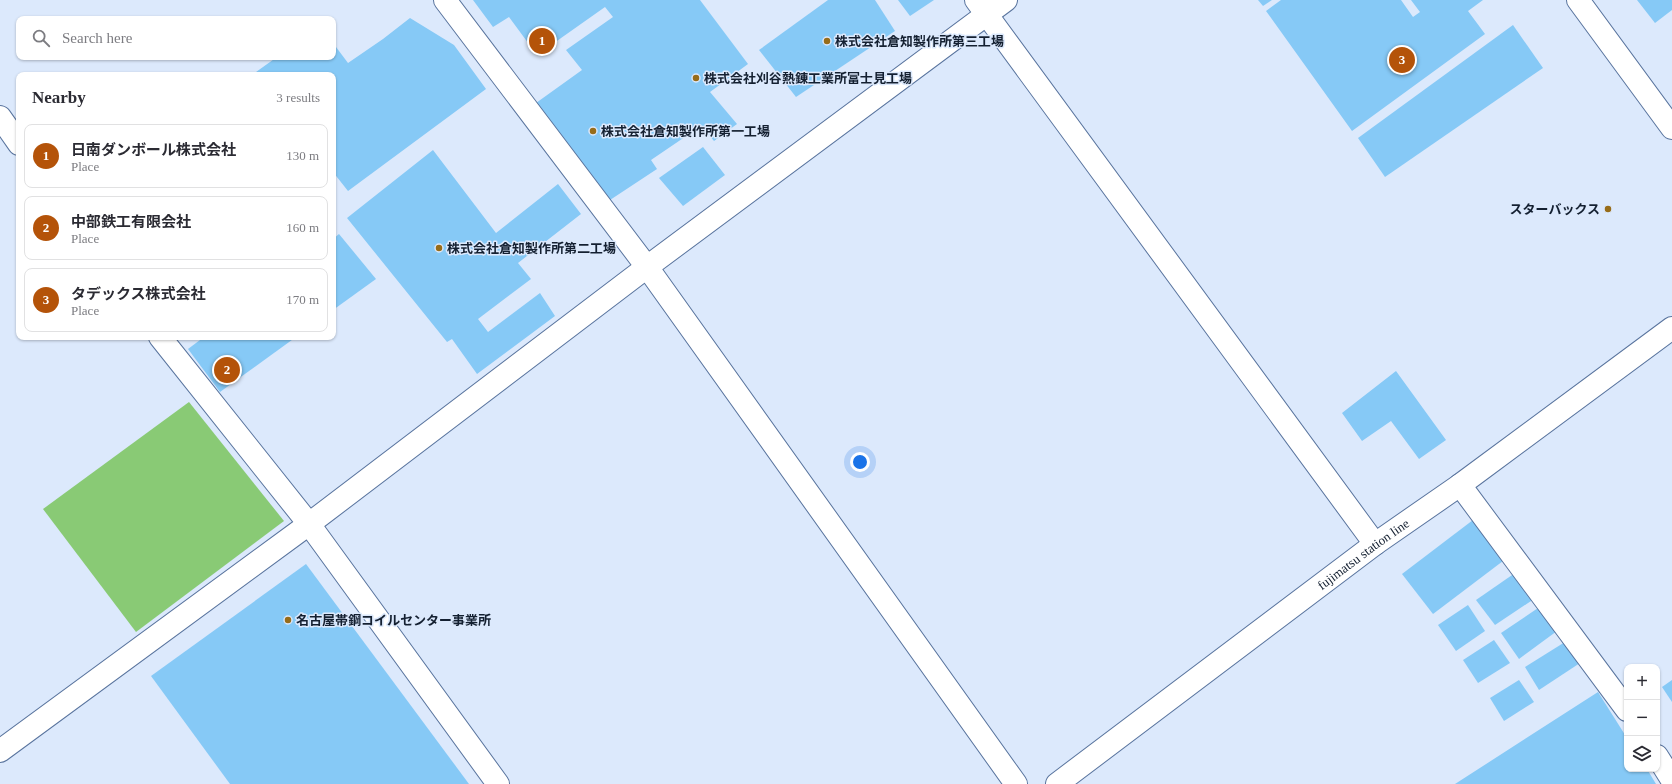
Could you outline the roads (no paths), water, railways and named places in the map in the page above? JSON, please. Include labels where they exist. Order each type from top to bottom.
[{"type":"street","points":[[445,0],[646,267],[1016,784]]},
{"type":"street","points":[[0,751],[309,524],[646,267],[981,7],[1006,0]]},
{"type":"street","points":[[1578,0],[1672,128]]},
{"type":"street","points":[[981,7],[1375,544]]},
{"type":"street","points":[[0,117],[16,140]]},
{"type":"street","name":"fujimatsu station line","points":[[1057,784],[1375,544],[1460,485],[1672,328]]},
{"type":"street","points":[[162,340],[309,524],[498,784]]},
{"type":"street","points":[[1460,485],[1624,706]]},
{"type":"street","points":[[1660,761],[1672,780]]},
{"type":"place","name":"日南ダンボール株式会社","points":[[542,41]]},
{"type":"place","name":"株式会社倉知製作所第三工場","points":[[827,41]]},
{"type":"place","name":"タデックス株式会社","points":[[1402,60]]},
{"type":"place","name":"株式会社刈谷熱錬工業所富士見工場","points":[[696,78]]},
{"type":"place","name":"株式会社倉知製作所第一工場","points":[[593,131]]},
{"type":"place","name":"スターバックス","points":[[1608,209]]},
{"type":"place","name":"株式会社倉知製作所第二工場","points":[[439,248]]},
{"type":"place","name":"中部鉄工有限会社","points":[[227,370]]},
{"type":"place","name":"名古屋帯鋼コイルセンター事業所","points":[[288,620]]}]
